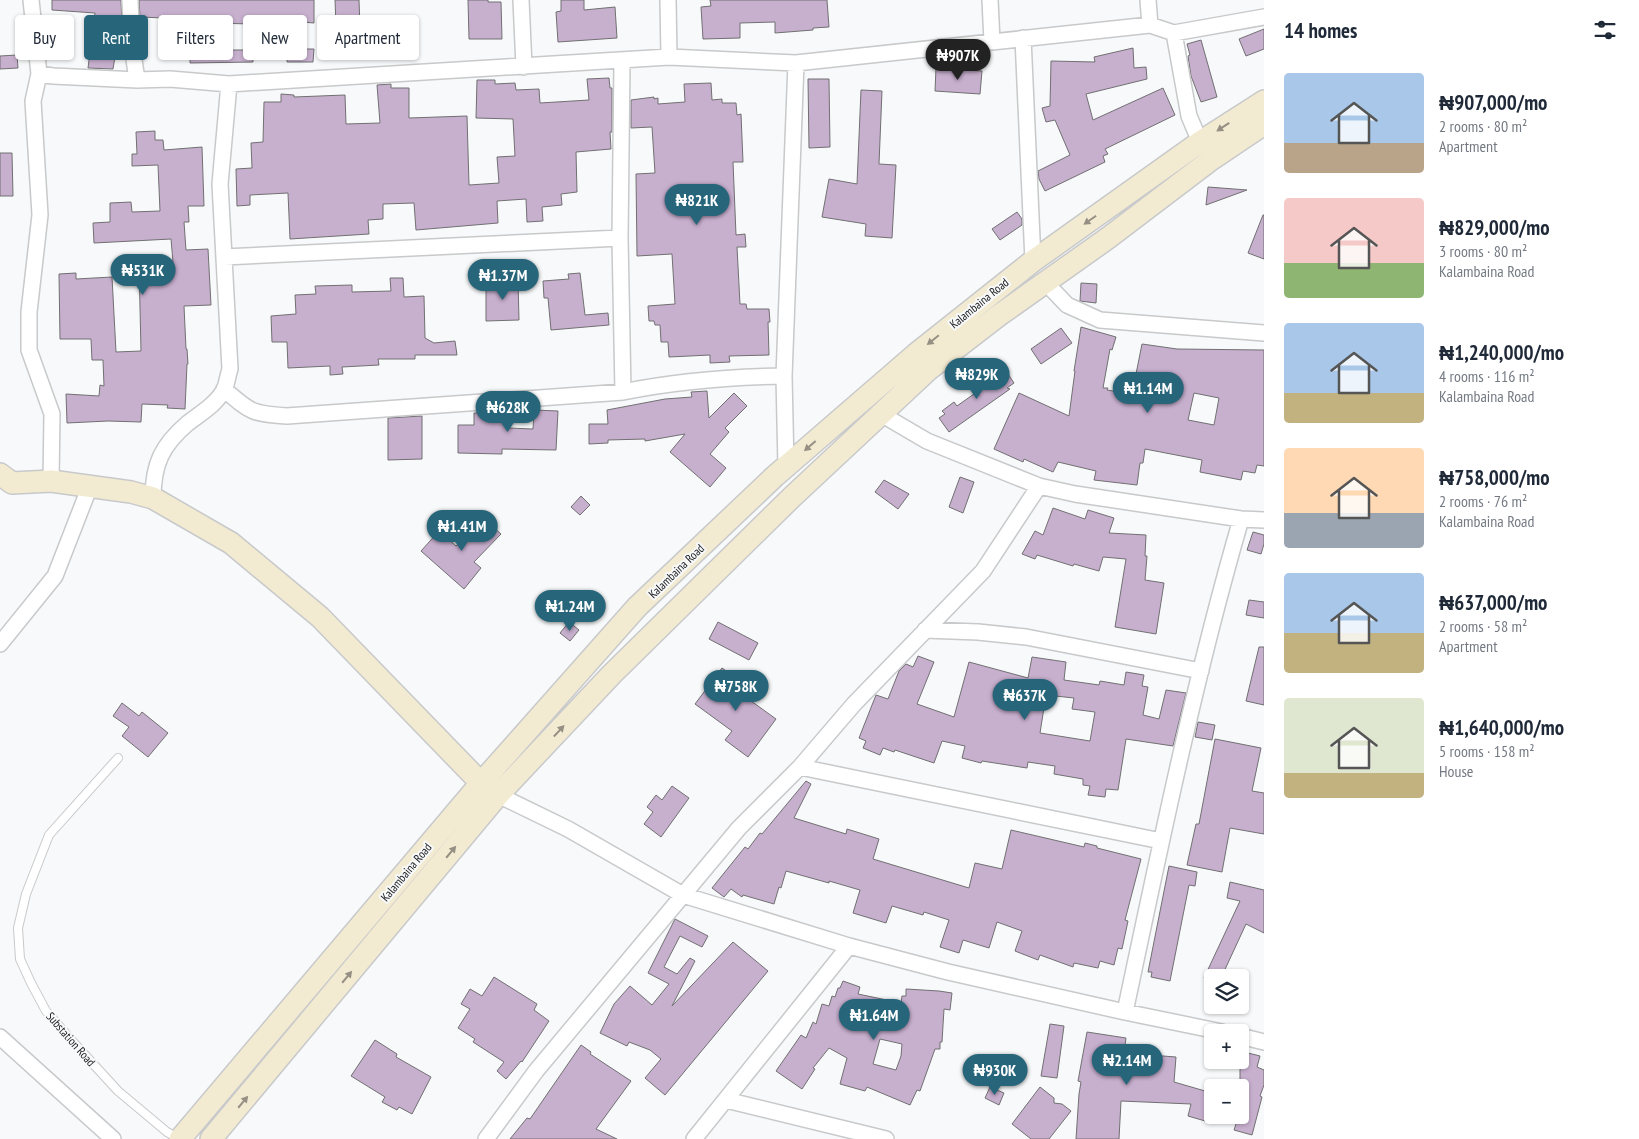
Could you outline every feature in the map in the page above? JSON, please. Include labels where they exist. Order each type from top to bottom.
[{"type":"main road","name":"Kalambaina Road","points":[[180,1139],[480,783],[637,607],[786,467],[916,354],[1033,260],[1200,142],[1264,100]]},
{"type":"main road","name":"Kalambaina Road","points":[[212,1139],[496,798],[612,674],[792,497],[928,370],[1045,282],[1108,238],[1212,158],[1264,124]]},
{"type":"main road","points":[[4,481],[51,481],[131,492],[153,498],[231,543],[320,617],[496,798]]},
{"type":"street","points":[[31,0],[39,74],[33,101],[40,215],[30,312],[29,350],[52,414],[51,481]]},
{"type":"street","points":[[130,0],[132,46],[137,80]]},
{"type":"street","points":[[521,0],[524,67]]},
{"type":"street","points":[[668,0],[669,57]]},
{"type":"street","points":[[990,0],[992,41]]},
{"type":"street","points":[[1148,0],[1150,25]]},
{"type":"street","points":[[39,74],[137,80],[170,79],[229,84],[669,57],[796,63],[1150,25],[1174,33],[1264,18]]},
{"type":"street","points":[[1174,33],[1189,116],[1200,142]]},
{"type":"street","points":[[1023,38],[1033,260]]},
{"type":"street","points":[[622,61],[620,238],[623,392]]},
{"type":"street","points":[[786,467],[784,376],[796,63]]},
{"type":"street","points":[[153,498],[153,480],[157,462],[166,445],[188,423],[207,410],[224,389],[230,369],[220,184],[229,84]]},
{"type":"street","points":[[224,257],[620,238]]},
{"type":"street","points":[[1045,282],[1067,305],[1100,320],[1264,333]]},
{"type":"street","points":[[224,389],[247,409],[261,414],[287,416],[623,392],[660,384],[716,378],[784,376]]},
{"type":"street","points":[[881,414],[927,441],[1039,486],[1075,494],[1241,519],[1264,520]]},
{"type":"street","points":[[0,644],[55,576],[90,486]]},
{"type":"street","points":[[486,1139],[536,1071],[739,828],[800,768],[854,704],[983,571],[1039,486]]},
{"type":"street","points":[[1125,1012],[1161,841],[1217,601],[1241,519]]},
{"type":"street","points":[[925,630],[978,632],[1026,637],[1201,671]]},
{"type":"street","points":[[800,768],[1161,841]]},
{"type":"street","points":[[496,798],[568,829],[683,895],[850,946],[948,972],[1204,1028]]},
{"type":"street","points":[[694,1139],[850,946]]},
{"type":"street","points":[[0,1037],[113,1139]]},
{"type":"street","points":[[1249,1038],[1264,1042]]},
{"type":"street","points":[[726,1100],[886,1139]]},
{"type":"lane","name":"Substation Road","points":[[118,758],[49,835],[26,894],[18,928],[20,960],[46,1011],[74,1043],[118,1091],[167,1132],[180,1139]]},
{"type":"building","points":[[52,0],[121,0],[122,15],[95,15],[95,13],[52,10]]},
{"type":"building","points":[[139,0],[314,0],[314,23],[307,22],[307,15],[243,15],[243,24],[233,24],[233,15],[158,15],[158,18],[140,15]]},
{"type":"building","points":[[335,0],[359,0],[360,15],[336,15]]},
{"type":"building","points":[[468,0],[501,2],[502,39],[469,39]]},
{"type":"building","points":[[561,0],[584,0],[584,10],[615,7],[617,38],[558,42],[556,12],[561,11]]},
{"type":"building","points":[[710,0],[827,0],[829,27],[775,33],[775,22],[740,23],[740,38],[703,39],[701,7],[711,6]]},
{"type":"building","points":[[1264,29],[1264,49],[1246,56],[1239,39]]},
{"type":"building","points":[[1201,40],[1217,97],[1201,102],[1191,76],[1188,56],[1190,55],[1187,44]]},
{"type":"building","points":[[1133,48],[1134,68],[1146,67],[1147,79],[1086,94],[1093,120],[1163,88],[1175,115],[1105,149],[1108,154],[1103,156],[1105,162],[1045,191],[1039,179],[1038,171],[1070,155],[1055,120],[1046,122],[1042,108],[1050,106],[1051,61],[1095,62],[1094,57]]},
{"type":"building","points":[[307,49],[314,49],[313,62],[287,62],[287,60],[307,60]]},
{"type":"building","points":[[233,50],[243,50],[243,60],[253,60],[253,62],[190,63],[190,60],[233,60]]},
{"type":"building","points":[[15,55],[18,68],[0,69],[0,56]]},
{"type":"building","points":[[89,60],[114,60],[113,69],[88,68]]},
{"type":"building","points":[[936,68],[982,71],[980,94],[935,91]]},
{"type":"building","points":[[609,78],[610,88],[612,88],[611,149],[576,152],[577,192],[561,194],[562,205],[542,207],[543,221],[527,222],[526,199],[497,201],[498,223],[416,230],[414,203],[383,204],[383,219],[368,220],[369,234],[290,239],[288,193],[250,195],[250,205],[237,206],[236,169],[252,168],[251,143],[263,142],[264,102],[281,102],[281,94],[294,95],[294,97],[345,95],[346,124],[380,123],[377,85],[391,84],[391,88],[409,88],[409,118],[467,116],[469,185],[499,183],[497,157],[515,156],[513,119],[476,118],[477,80],[495,80],[495,84],[515,83],[516,90],[539,89],[540,103],[589,100],[587,79]]},
{"type":"building","points":[[808,79],[829,79],[830,147],[809,148]]},
{"type":"building","points":[[711,83],[712,100],[722,99],[722,103],[736,103],[737,115],[741,114],[743,162],[733,162],[736,235],[745,234],[746,247],[737,247],[740,304],[746,304],[747,309],[769,309],[770,322],[768,322],[769,355],[729,356],[730,362],[710,363],[710,355],[669,357],[668,342],[661,342],[660,325],[655,325],[654,321],[649,321],[648,306],[675,304],[672,254],[637,256],[636,174],[655,173],[652,127],[631,128],[631,100],[654,97],[654,99],[658,98],[658,104],[685,102],[684,84]]},
{"type":"building","points":[[861,90],[882,91],[879,164],[896,165],[892,238],[865,236],[866,224],[822,217],[829,179],[857,184]]},
{"type":"building","points":[[155,131],[155,140],[163,140],[164,150],[202,147],[204,206],[188,206],[189,222],[184,222],[186,250],[208,249],[211,305],[184,306],[188,364],[185,409],[167,408],[168,405],[142,404],[141,422],[67,423],[66,394],[99,396],[100,385],[104,386],[103,360],[92,360],[91,339],[60,339],[59,274],[76,273],[76,279],[112,277],[116,352],[141,351],[139,264],[173,262],[171,239],[94,243],[93,223],[110,222],[110,203],[131,202],[132,212],[160,211],[158,165],[132,166],[132,154],[137,154],[136,132]]},
{"type":"building","points":[[0,153],[12,153],[13,196],[0,196]]},
{"type":"building","points":[[1208,187],[1247,190],[1206,205]]},
{"type":"building","points":[[1017,212],[1022,219],[1022,225],[1000,240],[992,229]]},
{"type":"building","points":[[1264,215],[1264,259],[1248,253]]},
{"type":"building","points":[[580,273],[585,315],[608,313],[609,325],[551,330],[548,298],[544,298],[543,281],[569,279],[568,274]]},
{"type":"building","points":[[390,278],[403,278],[404,297],[424,296],[425,338],[434,343],[455,341],[457,355],[415,355],[415,359],[378,359],[379,365],[342,367],[343,374],[330,375],[330,366],[288,368],[287,342],[272,342],[271,316],[296,314],[295,295],[316,294],[315,286],[352,285],[352,292],[391,291]]},
{"type":"building","points":[[492,281],[518,281],[519,320],[486,321],[486,287],[492,287]]},
{"type":"building","points":[[1081,283],[1097,284],[1096,303],[1080,301]]},
{"type":"building","points":[[1081,327],[1116,337],[1112,350],[1110,349],[1103,388],[1132,394],[1142,344],[1177,349],[1264,350],[1264,466],[1257,465],[1255,473],[1243,471],[1241,480],[1200,472],[1202,460],[1145,449],[1143,463],[1140,463],[1137,485],[1094,480],[1096,471],[1058,462],[1053,472],[1024,459],[1023,462],[994,449],[1019,393],[1069,416]],"holes":[[[1194,393],[1219,398],[1214,425],[1188,420]]]},
{"type":"building","points":[[1061,328],[1072,343],[1041,364],[1031,349]]},
{"type":"building","points":[[1002,365],[1014,383],[1007,388],[1010,389],[949,432],[939,418],[945,414],[942,411],[954,402],[957,406],[995,379],[991,373]]},
{"type":"building","points":[[707,391],[709,418],[734,393],[747,406],[725,428],[729,432],[710,454],[726,468],[710,487],[670,452],[685,434],[645,441],[645,439],[608,440],[608,443],[589,444],[589,424],[608,424],[607,410],[665,399],[692,397],[691,392]]},
{"type":"building","points":[[510,409],[509,428],[533,429],[534,410],[558,411],[556,450],[502,449],[502,454],[458,453],[458,425],[474,425],[474,413],[496,413],[496,410]]},
{"type":"building","points":[[422,416],[422,459],[388,460],[388,418]]},
{"type":"building","points":[[960,477],[974,482],[963,513],[949,507]]},
{"type":"building","points":[[884,480],[909,494],[898,509],[875,492]]},
{"type":"building","points":[[581,496],[590,505],[580,515],[571,507]]},
{"type":"building","points":[[1053,508],[1085,519],[1088,510],[1114,518],[1109,533],[1146,535],[1145,580],[1164,583],[1156,634],[1115,627],[1126,559],[1103,557],[1099,571],[1074,564],[1073,566],[1037,555],[1035,559],[1022,554],[1035,531],[1043,535]]},
{"type":"building","points":[[483,518],[501,534],[474,562],[481,568],[464,589],[421,551],[439,531],[456,546]]},
{"type":"building","points":[[1253,532],[1264,535],[1261,554],[1247,550]]},
{"type":"building","points":[[1249,600],[1264,602],[1264,618],[1246,615]]},
{"type":"building","points":[[569,622],[579,630],[570,641],[560,633]]},
{"type":"building","points":[[718,622],[758,643],[749,660],[709,639]]},
{"type":"building","points":[[1259,647],[1264,647],[1264,705],[1246,701]]},
{"type":"building","points":[[918,656],[934,662],[917,704],[954,717],[969,662],[1028,678],[1032,657],[1066,662],[1064,680],[1099,685],[1100,681],[1124,685],[1126,672],[1144,675],[1142,686],[1148,687],[1143,715],[1159,719],[1166,690],[1186,693],[1173,746],[1126,739],[1118,790],[1106,789],[1105,797],[1088,795],[1090,786],[1083,785],[1083,779],[1054,774],[1055,766],[1028,762],[1027,768],[982,761],[981,763],[962,758],[965,746],[942,741],[934,763],[895,750],[894,752],[883,748],[880,755],[863,748],[866,741],[859,738],[876,695],[888,699],[899,671],[906,664],[913,667]],"holes":[[[1046,695],[1074,698],[1072,709],[1095,712],[1090,741],[1040,733]]]},
{"type":"building","points":[[722,668],[746,685],[740,693],[776,719],[748,757],[725,740],[732,731],[695,704]]},
{"type":"building","points":[[122,703],[139,716],[142,712],[168,733],[148,757],[122,736],[129,727],[113,716]]},
{"type":"building","points":[[1198,722],[1215,725],[1212,740],[1195,737]]},
{"type":"building","points":[[1215,739],[1261,748],[1252,791],[1264,793],[1264,834],[1230,828],[1222,872],[1187,865],[1196,824],[1199,824]]},
{"type":"building","points":[[806,781],[811,784],[794,818],[846,834],[847,829],[879,839],[873,859],[969,888],[975,863],[1002,869],[1011,830],[1084,847],[1085,843],[1097,846],[1097,848],[1141,859],[1125,920],[1128,921],[1122,949],[1118,948],[1114,965],[1100,961],[1098,968],[1074,963],[1073,967],[1040,955],[1038,960],[1015,951],[1022,931],[997,922],[989,948],[963,940],[959,953],[940,947],[949,920],[924,912],[923,915],[892,906],[886,923],[853,913],[860,890],[786,871],[774,904],[743,895],[742,897],[731,889],[724,897],[712,888],[745,847],[748,849],[760,833],[762,834]]},
{"type":"building","points":[[672,786],[689,798],[661,837],[644,824],[653,812],[647,807],[656,795],[662,800]]},
{"type":"building","points":[[1169,866],[1197,872],[1195,886],[1189,885],[1170,981],[1151,977],[1152,972],[1148,972]]},
{"type":"building","points":[[1230,882],[1264,890],[1264,933],[1246,924],[1225,969],[1208,969],[1240,901],[1227,898]]},
{"type":"building","points":[[675,919],[708,936],[702,947],[680,936],[664,967],[677,974],[690,958],[695,961],[672,1006],[733,942],[768,971],[665,1095],[645,1078],[661,1059],[650,1050],[629,1042],[627,1046],[600,1033],[614,1004],[630,986],[652,1005],[669,984],[648,973]]},
{"type":"building","points":[[494,977],[537,1004],[534,1010],[549,1021],[522,1062],[506,1079],[497,1071],[504,1062],[473,1042],[475,1039],[458,1028],[470,1009],[461,1004],[470,989],[482,996]]},
{"type":"building","points":[[843,981],[860,987],[858,994],[901,1003],[902,996],[906,996],[906,989],[952,993],[950,1010],[944,1009],[940,1049],[935,1049],[920,1091],[917,1090],[910,1105],[867,1087],[865,1091],[840,1084],[847,1058],[829,1048],[813,1068],[815,1069],[802,1089],[776,1071],[801,1035],[806,1038],[813,1022],[816,1024],[822,1004],[829,1006],[832,996],[835,997],[838,988],[840,988]],"holes":[[[880,1039],[902,1044],[901,1056],[896,1070],[873,1064]]]},
{"type":"building","points":[[1050,1024],[1064,1026],[1057,1078],[1041,1076]]},
{"type":"building","points":[[1087,1032],[1126,1038],[1124,1053],[1176,1057],[1174,1082],[1204,1091],[1204,1121],[1188,1116],[1191,1104],[1121,1101],[1119,1139],[1076,1139],[1081,1082],[1078,1081]]},
{"type":"building","points":[[375,1040],[397,1054],[396,1057],[431,1077],[412,1114],[399,1107],[397,1110],[382,1102],[385,1097],[351,1076]]},
{"type":"building","points":[[581,1045],[591,1052],[590,1054],[631,1081],[596,1129],[617,1139],[510,1139],[527,1118],[530,1119]]},
{"type":"building","points":[[1249,1053],[1260,1056],[1257,1067],[1264,1070],[1264,1085],[1252,1135],[1234,1130],[1236,1124],[1249,1124],[1249,1079],[1240,1079],[1240,1069],[1249,1069]]},
{"type":"building","points":[[990,1087],[1004,1093],[999,1105],[985,1098]]},
{"type":"building","points":[[1040,1087],[1054,1098],[1054,1103],[1062,1104],[1071,1111],[1049,1139],[1031,1139],[1012,1124]]}]
